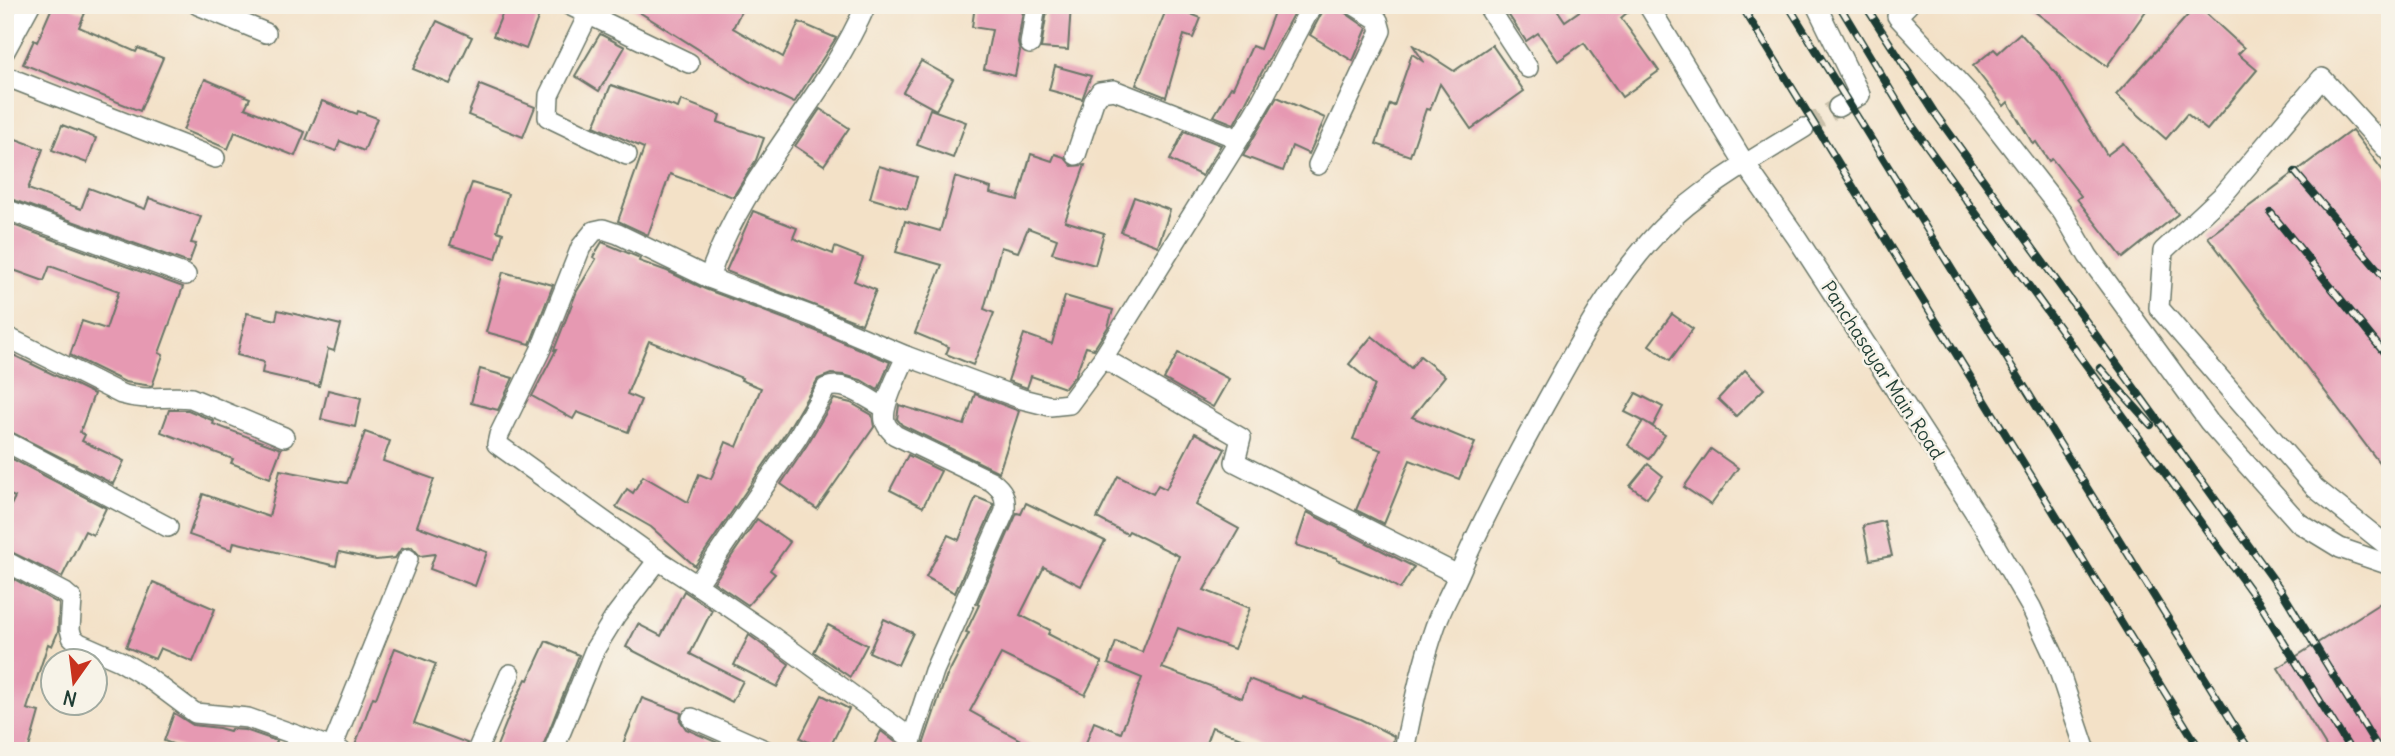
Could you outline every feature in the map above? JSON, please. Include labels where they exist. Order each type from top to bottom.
[{"type":"street","points":[[5,51],[30,5]]},
{"type":"street","points":[[198,5],[266,33]]},
{"type":"street","points":[[569,5],[591,10],[689,63]]},
{"type":"street","points":[[709,278],[729,226],[825,82],[853,36],[866,5]]},
{"type":"street","points":[[1030,44],[1036,5]]},
{"type":"street","points":[[906,356],[885,408],[884,419],[887,427],[895,435],[991,481],[1001,489],[1006,499],[1006,511],[934,671],[910,745],[766,632],[658,560],[497,444],[540,351],[581,247],[594,231],[603,229],[709,278],[814,317],[906,356],[1022,399],[1050,405],[1069,404],[1103,358],[1123,321],[1185,228],[1239,139],[1312,5]]},
{"type":"street","points":[[1318,165],[1381,31],[1378,20],[1354,5]]},
{"type":"street","points":[[1488,5],[1528,68]]},
{"type":"street","name":"Panchasayar Main Road","points":[[1648,5],[1745,164],[1797,238],[1985,528],[2031,607],[2054,656],[2086,751]]},
{"type":"street","points":[[1816,5],[1860,94],[1838,107]]},
{"type":"street","points":[[1908,5],[1896,16],[1975,100],[2063,213],[2088,256],[2210,422],[2299,523],[2340,548],[2390,565]]},
{"type":"street","points":[[591,10],[550,95],[548,117],[627,155]]},
{"type":"street","points":[[5,76],[215,158]]},
{"type":"street","points":[[2390,153],[2322,78],[2224,194],[2163,251],[2160,309],[2315,488],[2390,548]]},
{"type":"street","points":[[1076,155],[1094,102],[1100,92],[1114,90],[1239,139]]},
{"type":"street","points":[[1404,751],[1435,626],[1469,549],[1583,335],[1622,274],[1681,210],[1745,164],[1804,128]]},
{"type":"street","points":[[5,209],[186,275]]},
{"type":"street","points":[[5,337],[121,394],[139,400],[174,396],[191,398],[284,437]]},
{"type":"street","points":[[1103,358],[1241,438],[1235,462],[1458,575]]},
{"type":"street","points":[[697,585],[797,438],[826,388],[835,384],[847,387],[885,408]]},
{"type":"street","points":[[5,441],[168,527]]},
{"type":"street","points":[[7,567],[65,593],[72,599],[70,629],[72,637],[79,643],[120,661],[147,677],[195,713],[248,718],[337,749],[408,559]]},
{"type":"street","points":[[553,751],[595,649],[615,615],[658,560]]},
{"type":"street","points":[[477,751],[510,674]]},
{"type":"street","points":[[692,718],[767,751]]},
{"type":"building","points":[[53,5],[66,5],[85,13],[79,27],[136,52],[138,48],[163,58],[140,111],[23,64],[34,40],[37,42]]},
{"type":"building","points":[[506,5],[543,5],[526,49],[493,36]]},
{"type":"building","points":[[628,5],[744,5],[733,28],[783,57],[799,22],[836,38],[794,103],[749,81]]},
{"type":"building","points":[[975,5],[1024,5],[1015,76],[984,69],[992,30],[972,27]]},
{"type":"building","points":[[1048,5],[1071,5],[1068,50],[1041,48]]},
{"type":"building","points":[[1168,5],[1201,18],[1193,38],[1184,35],[1166,97],[1136,85]]},
{"type":"building","points":[[1263,5],[1298,5],[1234,124],[1214,116],[1231,87],[1233,88],[1252,46],[1260,49],[1274,12]]},
{"type":"building","points":[[1326,5],[1334,5],[1367,28],[1353,61],[1310,35]]},
{"type":"building","points":[[1502,5],[1554,5],[1565,21],[1588,5],[1636,5],[1621,18],[1659,71],[1622,97],[1584,43],[1558,61],[1538,33],[1526,41]]},
{"type":"building","points":[[2026,5],[2150,5],[2107,66]]},
{"type":"building","points":[[2197,5],[2244,48],[2238,54],[2257,70],[2207,130],[2187,114],[2166,139],[2116,95]]},
{"type":"building","points":[[437,21],[472,37],[450,84],[413,69]]},
{"type":"building","points":[[2020,33],[2057,74],[2107,155],[2123,143],[2178,214],[2123,258],[2077,199],[2081,196],[2052,159],[2049,161],[2036,142],[2033,144],[2008,102],[2004,106],[1973,66],[1994,49],[1998,53]]},
{"type":"building","points":[[600,34],[625,47],[599,91],[575,76]]},
{"type":"building","points":[[1412,44],[1454,71],[1492,45],[1524,91],[1471,129],[1440,84],[1430,110],[1426,109],[1410,156],[1376,144],[1390,104],[1394,106],[1412,54],[1424,62]]},
{"type":"building","points":[[921,61],[953,79],[936,110],[903,92]]},
{"type":"building","points":[[1055,66],[1091,76],[1082,99],[1049,90]]},
{"type":"building","points":[[205,79],[250,98],[245,108],[305,132],[295,156],[235,132],[228,149],[183,130]]},
{"type":"building","points":[[480,85],[535,107],[523,137],[468,115]]},
{"type":"building","points":[[611,85],[678,108],[681,100],[720,115],[718,122],[764,138],[756,160],[733,197],[670,174],[648,235],[618,221],[644,148],[594,126]]},
{"type":"building","points":[[1277,97],[1325,118],[1309,154],[1292,146],[1283,171],[1243,156]]},
{"type":"building","points":[[322,101],[377,118],[364,151],[340,141],[336,151],[306,140]]},
{"type":"building","points":[[820,109],[849,128],[824,165],[795,146]]},
{"type":"building","points":[[930,109],[966,122],[953,158],[917,145]]},
{"type":"building","points":[[62,125],[96,138],[87,163],[52,150]]},
{"type":"building","points":[[2352,130],[2390,180],[2390,477],[2208,237]]},
{"type":"building","points":[[1184,131],[1221,145],[1202,176],[1170,160]]},
{"type":"building","points":[[5,135],[43,149],[28,189],[81,209],[89,188],[145,209],[149,198],[201,217],[191,243],[196,244],[189,263],[5,197]]},
{"type":"building","points":[[1031,154],[1052,161],[1055,154],[1064,157],[1072,166],[1085,165],[1065,221],[1104,233],[1095,265],[1052,253],[1057,239],[1028,228],[1018,252],[1001,247],[984,309],[994,313],[973,365],[946,354],[949,347],[915,333],[942,265],[896,252],[905,221],[940,231],[955,177],[991,188],[990,193],[1018,200]]},
{"type":"building","points":[[879,166],[917,177],[907,209],[870,198]]},
{"type":"building","points":[[472,183],[508,194],[497,231],[503,233],[496,259],[450,245]]},
{"type":"building","points":[[1134,197],[1170,210],[1158,246],[1121,232]]},
{"type":"building","points":[[753,211],[797,228],[793,238],[833,254],[835,247],[863,258],[854,281],[876,290],[862,324],[726,271]]},
{"type":"building","points":[[5,222],[183,287],[159,353],[163,355],[152,386],[125,382],[70,355],[82,321],[106,329],[119,291],[50,266],[44,281],[5,267]]},
{"type":"building","points":[[602,242],[705,289],[890,362],[878,390],[861,380],[844,375],[831,374],[818,379],[787,431],[695,566],[651,527],[616,507],[627,489],[633,493],[643,476],[688,502],[699,474],[711,479],[726,442],[737,447],[761,388],[649,341],[627,394],[641,400],[628,432],[577,412],[573,419],[532,396],[556,350],[577,291],[596,259],[593,257]]},
{"type":"building","points":[[503,272],[553,285],[530,344],[486,332]]},
{"type":"building","points":[[1065,296],[1113,310],[1108,327],[1094,349],[1086,347],[1076,374],[1065,388],[1031,376],[1027,388],[1008,381],[1024,334],[1052,344]]},
{"type":"building","points":[[278,310],[341,325],[334,351],[328,349],[319,386],[262,373],[264,362],[237,355],[247,313],[276,320]]},
{"type":"building","points":[[1672,314],[1693,329],[1670,360],[1649,345]]},
{"type":"building","points":[[1372,336],[1411,368],[1420,356],[1445,376],[1412,417],[1475,443],[1459,479],[1410,460],[1384,524],[1356,510],[1381,450],[1353,439],[1375,385],[1349,364]]},
{"type":"building","points":[[5,351],[94,394],[80,432],[85,435],[82,441],[124,461],[113,484],[5,429]]},
{"type":"building","points":[[1178,353],[1229,379],[1213,407],[1164,379]]},
{"type":"building","points":[[480,369],[513,378],[498,410],[471,403]]},
{"type":"building","points":[[1745,370],[1764,389],[1736,416],[1718,399]]},
{"type":"building","points":[[328,390],[361,398],[355,427],[321,419]]},
{"type":"building","points":[[1636,393],[1663,407],[1653,426],[1644,421],[1665,435],[1649,459],[1628,445],[1643,421],[1625,412]]},
{"type":"building","points":[[975,394],[1019,411],[999,472],[902,425],[897,419],[899,405],[964,425]]},
{"type":"building","points":[[834,399],[851,403],[872,415],[874,427],[817,509],[781,484]]},
{"type":"building","points":[[169,410],[188,410],[214,421],[213,424],[281,449],[270,478],[231,463],[233,459],[161,432]]},
{"type":"building","points":[[365,432],[390,441],[383,461],[434,479],[417,526],[487,552],[475,586],[430,569],[435,554],[420,556],[412,547],[401,549],[395,558],[376,560],[339,552],[336,566],[234,542],[232,550],[189,535],[203,494],[269,517],[280,470],[347,483]]},
{"type":"building","points":[[1195,433],[1225,449],[1196,505],[1239,529],[1204,590],[1250,608],[1234,649],[1178,628],[1162,668],[1242,698],[1249,679],[1302,699],[1303,697],[1360,719],[1394,736],[1392,751],[1258,751],[1260,745],[1212,727],[1203,751],[1083,751],[1094,722],[1121,733],[1142,678],[1108,664],[1116,642],[1142,652],[1179,556],[1097,518],[1118,476],[1153,494],[1158,485],[1166,489]]},
{"type":"building","points":[[1711,449],[1738,468],[1711,505],[1684,487]]},
{"type":"building","points":[[5,455],[106,508],[93,535],[85,531],[62,577],[5,549],[5,517],[15,497],[5,493]]},
{"type":"building","points":[[908,455],[941,471],[923,507],[890,490]]},
{"type":"building","points":[[1648,464],[1663,476],[1647,498],[1630,486]]},
{"type":"building","points":[[976,497],[993,504],[993,508],[955,593],[926,577],[948,535],[959,540]]},
{"type":"building","points":[[1026,503],[1105,541],[1081,586],[1044,567],[1020,615],[1050,630],[1048,634],[1102,662],[1085,695],[1001,654],[970,711],[1041,751],[921,751],[945,680],[969,633],[966,632],[979,605],[977,604],[1017,513],[1021,514]]},
{"type":"building","points":[[1307,512],[1414,567],[1400,589],[1337,558],[1296,545]]},
{"type":"building","points":[[757,519],[790,542],[770,570],[775,574],[748,605],[714,582]]},
{"type":"building","points":[[1884,521],[1892,556],[1870,560],[1863,526]]},
{"type":"building","points":[[14,579],[59,604],[58,632],[52,646],[48,644],[47,648],[38,648],[38,675],[27,709],[38,712],[38,716],[28,751],[5,751],[5,722],[12,698],[5,696],[5,600]]},
{"type":"building","points":[[153,582],[215,609],[193,662],[160,648],[155,659],[126,647]]},
{"type":"building","points":[[684,591],[712,610],[690,654],[743,681],[732,702],[626,647],[638,624],[661,636]]},
{"type":"building","points":[[2390,597],[2390,751],[2329,751],[2278,668]]},
{"type":"building","points":[[884,619],[913,633],[898,665],[869,652]]},
{"type":"building","points":[[828,625],[867,645],[850,677],[814,652]]},
{"type":"building","points":[[749,635],[789,664],[777,687],[734,665]]},
{"type":"building","points":[[546,641],[579,655],[541,751],[495,751],[513,706]]},
{"type":"building","points":[[395,648],[436,664],[414,723],[467,743],[465,751],[353,751]]},
{"type":"building","points":[[822,695],[849,709],[828,751],[800,738]]},
{"type":"building","points":[[642,698],[681,713],[680,720],[686,729],[736,751],[620,751]]},
{"type":"building","points":[[174,713],[193,725],[230,731],[245,730],[277,741],[274,747],[276,751],[192,751],[164,741]]},
{"type":"building","points":[[881,731],[898,744],[896,751],[871,751]]},
{"type":"tunnel","points":[[1804,128],[1838,107]]},
{"type":"railway","points":[[1741,5],[2201,751]]},
{"type":"railway","points":[[1788,5],[2250,751]]},
{"type":"railway","points":[[1839,5],[1911,124],[2260,604],[2351,751]]},
{"type":"railway","points":[[1865,5],[1934,112],[2281,590],[2380,751]]},
{"type":"railway","points":[[2295,172],[2390,284]]},
{"type":"railway","points":[[2271,213],[2390,360]]},
{"type":"railway","points":[[2100,368],[2151,425]]}]
